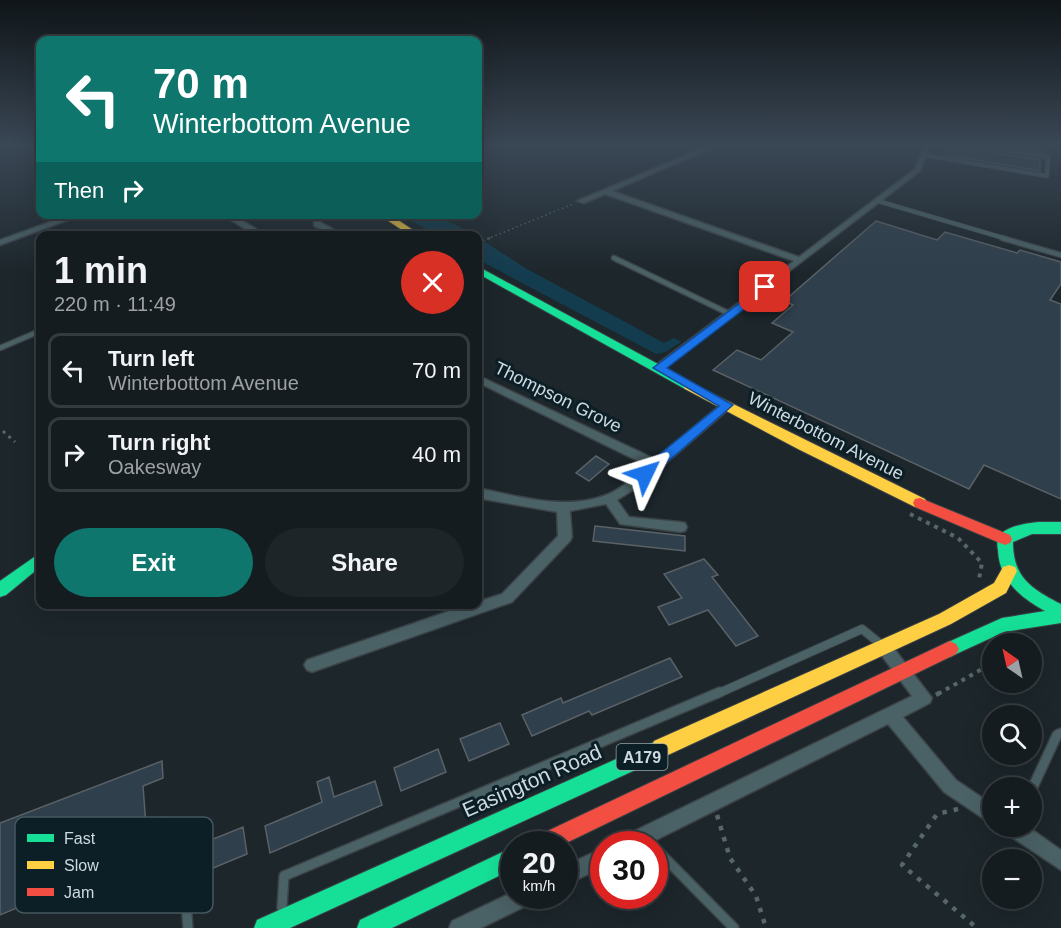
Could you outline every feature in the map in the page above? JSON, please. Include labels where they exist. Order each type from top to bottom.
[{"type":"main road","points":[[390,219],[410,231]]},
{"type":"main road","name":"Winterbottom Avenue","points":[[482,272],[727,405],[903,496],[1005,539]]},
{"type":"main road","points":[[1009,571],[1002,556],[1005,539],[1014,532],[1030,526],[1061,528]]},
{"type":"main road","points":[[0,590],[36,562]]},
{"type":"main road","name":"A179","points":[[1009,571],[1018,585],[1061,614]]},
{"type":"main road","name":"Easington Road","points":[[265,928],[977,603],[1000,588],[1009,571]]},
{"type":"main road","name":"A179","points":[[569,831],[1002,625],[1061,614]]},
{"type":"main road","points":[[368,928],[500,864]]},
{"type":"street","points":[[581,201],[614,187]]},
{"type":"street","points":[[659,368],[896,187]]},
{"type":"street","points":[[605,191],[800,260]]},
{"type":"street","points":[[0,243],[67,219]]},
{"type":"street","points":[[236,219],[256,231]]},
{"type":"street","points":[[317,224],[329,229],[325,231]]},
{"type":"street","name":"Thompson Grove","points":[[482,380],[656,464]]},
{"type":"street","points":[[482,494],[563,508],[609,499],[634,483],[727,405]]},
{"type":"street","points":[[609,499],[625,521],[680,527]]},
{"type":"street","points":[[482,607],[507,598],[565,537],[563,508]]},
{"type":"street","points":[[312,665],[475,609]]},
{"type":"street","points":[[668,834],[924,698],[884,647]]},
{"type":"street","points":[[891,715],[950,786],[982,809]]},
{"type":"street","points":[[1027,837],[1061,861]]},
{"type":"street","points":[[459,928],[500,908]]},
{"type":"lane","points":[[878,201],[1061,255]]},
{"type":"lane","points":[[614,258],[730,314]]},
{"type":"lane","points":[[0,348],[36,333]]},
{"type":"lane","points":[[281,921],[284,876],[712,696],[862,629],[884,647]]},
{"type":"lane","points":[[1038,777],[1057,735],[1061,733]]},
{"type":"lane","points":[[668,856],[734,928]]},
{"type":"lane","points":[[187,913],[188,928]]},
{"type":"path","points":[[482,241],[581,201]]},
{"type":"path","points":[[3,431],[15,442]]},
{"type":"path","points":[[975,804],[937,814],[902,865],[977,928]]},
{"type":"path","points":[[717,815],[730,858],[756,896],[766,928]]},
{"type":"shaded area","points":[[408,219],[443,219],[468,231],[430,231]]},
{"type":"shaded area","points":[[485,242],[527,269],[664,343],[674,338],[681,342],[666,352],[656,354],[482,262],[482,243]]},
{"type":"building","points":[[876,221],[937,240],[945,232],[1017,253],[1020,250],[1061,262],[1061,284],[1050,300],[1061,304],[1061,499],[984,465],[969,489],[713,370],[737,350],[761,360],[793,332],[772,323],[793,305],[784,301]]},
{"type":"building","points":[[596,456],[609,464],[589,481],[576,473]]},
{"type":"building","points":[[595,526],[685,536],[685,551],[593,541]]},
{"type":"building","points":[[704,559],[718,575],[712,577],[758,636],[736,646],[708,610],[669,625],[658,607],[682,598],[664,574]]},
{"type":"building","points":[[670,658],[682,677],[592,715],[589,711],[532,736],[522,715],[561,698],[563,703]]},
{"type":"building","points":[[500,723],[509,744],[469,761],[460,739]]},
{"type":"building","points":[[438,749],[446,772],[401,791],[394,768]]},
{"type":"building","points":[[162,761],[163,778],[143,786],[145,817],[16,817]]},
{"type":"building","points":[[329,777],[334,797],[375,781],[382,805],[270,853],[265,826],[322,802],[317,782]]},
{"type":"building","points":[[15,817],[15,909],[0,915],[0,823]]},
{"type":"building","points":[[243,827],[247,854],[213,868],[213,839]]},
{"type":"traffic: fast","points":[[482,272],[689,386]]},
{"type":"traffic: fast","points":[[1061,528],[1032,529],[1018,532],[1005,539],[1005,553],[1012,576],[1028,593],[1061,612]]},
{"type":"traffic: fast","points":[[0,590],[36,562]]},
{"type":"traffic: fast","points":[[950,649],[1002,625],[1061,616]]},
{"type":"traffic: fast","points":[[265,928],[661,748]]},
{"type":"traffic: fast","points":[[368,928],[500,864]]},
{"type":"traffic: slow","points":[[390,219],[410,231]]},
{"type":"traffic: slow","points":[[689,386],[803,446],[920,503]]},
{"type":"traffic: slow","points":[[661,748],[945,619],[1000,588],[1009,571]]},
{"type":"traffic: jam","points":[[920,503],[1005,539]]},
{"type":"traffic: jam","points":[[569,831],[950,649]]},
{"type":"route","points":[[645,474],[727,405],[659,368],[765,287]]}]
